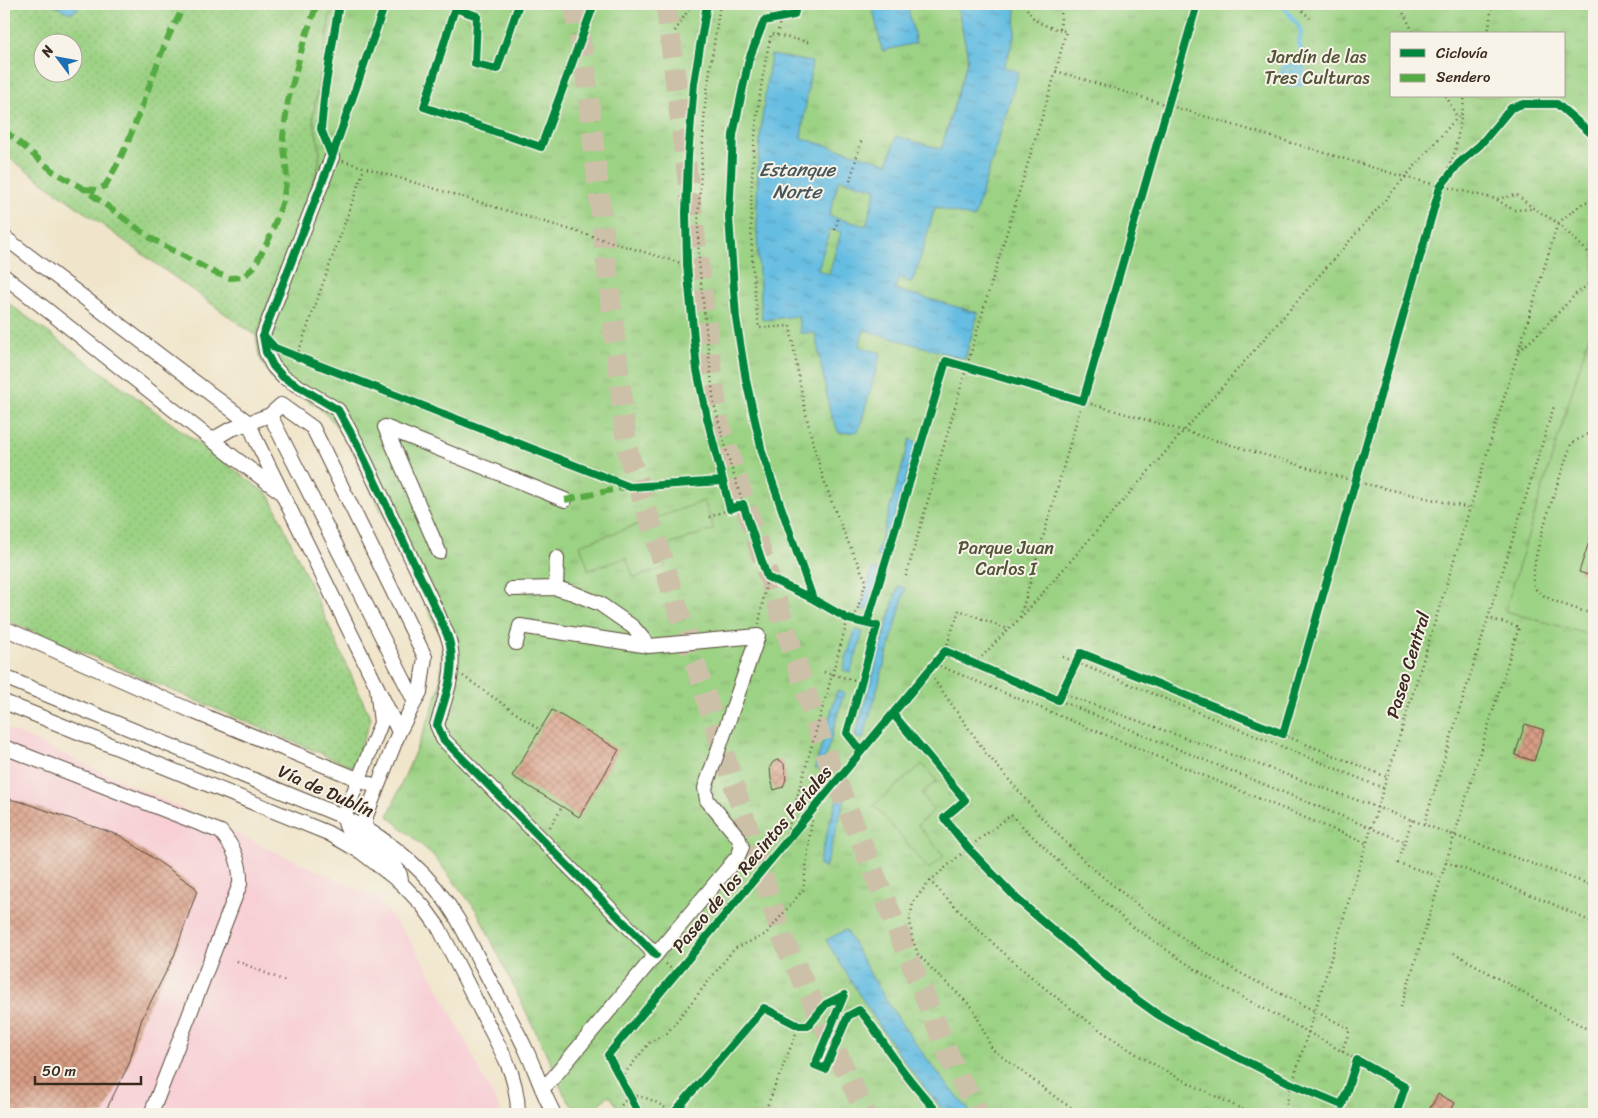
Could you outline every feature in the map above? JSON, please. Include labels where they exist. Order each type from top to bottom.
[{"type":"street","points":[[332,157],[263,336],[266,352],[273,366],[283,377],[338,410],[361,453],[438,614],[450,643],[452,668],[449,689],[437,724],[443,739],[656,955]]},
{"type":"street","points":[[4,237],[249,423],[399,732]]},
{"type":"street","points":[[4,276],[283,494]]},
{"type":"street","points":[[212,440],[229,430],[270,415],[281,405],[313,428],[425,658],[420,692],[399,732],[366,816],[366,827]]},
{"type":"street","points":[[270,415],[415,702]]},
{"type":"street","points":[[439,552],[385,427],[565,500]]},
{"type":"street","points":[[236,459],[244,456],[256,440]]},
{"type":"street","points":[[556,588],[557,558]]},
{"type":"street","points":[[512,589],[556,588],[600,604],[633,627],[649,646]]},
{"type":"street","points":[[516,643],[520,626],[649,646],[758,636],[705,788],[707,800],[738,837],[742,847],[738,856],[542,1089]]},
{"type":"street","points":[[4,628],[192,710],[377,787]]},
{"type":"street","name":"Vía de Dublín","points":[[4,677],[344,817],[366,827],[400,851],[438,891],[457,919],[527,1051],[554,1114]]},
{"type":"street","points":[[377,687],[381,724],[344,817],[346,828],[353,836],[395,866],[401,875],[401,883]]},
{"type":"street","points":[[4,702],[328,833],[361,852],[401,883],[423,906],[439,928],[506,1060],[512,1074],[518,1100],[518,1114]]},
{"type":"street","points":[[4,747],[221,832],[236,854],[241,870],[240,884],[151,1114]]},
{"type":"path","points":[[385,4],[332,157],[686,265]]},
{"type":"path","points":[[519,4],[497,68],[475,64],[477,16],[454,8],[424,106],[541,147],[594,4]]},
{"type":"path","points":[[674,31],[692,4]]},
{"type":"path","points":[[707,4],[694,83],[688,158],[686,265],[698,370],[707,418],[730,509]]},
{"type":"path","points":[[720,4],[705,104],[698,222],[699,263],[714,404],[729,460],[766,577],[758,636]]},
{"type":"path","points":[[777,35],[784,4]]},
{"type":"path","points":[[797,4],[794,15],[764,21],[749,59],[733,136],[729,217],[736,318],[746,380],[762,452],[814,598]]},
{"type":"path","points":[[906,576],[985,304],[1056,72],[1066,31],[1043,26],[1034,18],[1026,4]]},
{"type":"path","points":[[1060,30],[1062,4]]},
{"type":"path","points":[[1020,619],[1197,4]]},
{"type":"path","points":[[1295,4],[1310,18]]},
{"type":"path","points":[[1399,4],[1413,32]]},
{"type":"path","points":[[1488,32],[1492,4]]},
{"type":"path","points":[[808,42],[771,34],[767,52],[752,178],[752,242],[756,305],[759,328],[790,326],[802,395],[819,464],[840,526],[866,581],[854,620]]},
{"type":"path","points":[[1056,72],[1404,178],[1440,187],[1468,191],[1496,199],[1514,210],[1533,208]]},
{"type":"path","points":[[1447,98],[1458,117]]},
{"type":"path","points":[[1283,734],[1357,482],[1440,187],[1455,152],[1465,98]]},
{"type":"path","points":[[1440,187],[1459,163],[1480,145],[1511,108],[1523,104],[1557,104],[1594,136]]},
{"type":"path","points":[[975,664],[1020,619],[1461,113]]},
{"type":"path","points":[[850,181],[862,138]]},
{"type":"path","points":[[364,168],[297,356],[630,487],[722,481]]},
{"type":"path","points":[[1496,199],[1517,195],[1558,224],[1594,258]]},
{"type":"path","points":[[1558,224],[1583,203],[1594,202]]},
{"type":"path","points":[[834,230],[838,218]]},
{"type":"path","points":[[1518,351],[1537,336],[1576,294],[1594,280]]},
{"type":"path","points":[[867,623],[946,361],[1357,482],[1470,508]]},
{"type":"path","points":[[1424,824],[1554,406]]},
{"type":"path","points":[[1594,416],[1589,433],[1571,444],[1536,555],[1532,578],[1534,588],[1542,595],[1594,614]]},
{"type":"path","points":[[709,517],[743,504]]},
{"type":"path","points":[[766,577],[814,598],[848,619],[877,626],[847,733],[861,751]]},
{"type":"path","points":[[1401,1007],[1519,627],[1488,618]]},
{"type":"path","points":[[783,844],[848,619]]},
{"type":"path","points":[[945,651],[1058,700],[1405,842]]},
{"type":"path","points":[[1058,700],[1080,653],[1387,777]]},
{"type":"path","points":[[1063,657],[1384,788]]},
{"type":"path","points":[[935,664],[1366,844]]},
{"type":"path","points":[[452,668],[540,730]]},
{"type":"path","points":[[928,671],[992,760],[1039,815],[1087,864],[1145,911],[1187,941],[1240,973],[1350,1029],[1342,1051]]},
{"type":"path","points":[[824,672],[861,682]]},
{"type":"path","points":[[1061,693],[1455,834],[1594,886]]},
{"type":"path","points":[[892,714],[965,800],[944,818],[968,848],[1017,899],[1118,986],[1157,1014],[1197,1037],[1292,1084],[1342,1106]]},
{"type":"path","points":[[543,839],[562,807]]},
{"type":"path","points":[[639,1114],[620,1078],[650,1042],[667,1033],[734,949],[766,934],[803,890],[813,809]]},
{"type":"path","points":[[1081,1114],[1058,1099],[992,1048],[973,1008],[932,970],[918,954],[912,938],[910,920],[913,902],[930,881],[968,848],[1011,815],[1065,868],[1132,926],[1223,987],[1405,1087],[1396,1114]]},
{"type":"path","points":[[1412,820],[1398,863],[1442,877]]},
{"type":"path","points":[[1446,862],[1594,923]]},
{"type":"path","points":[[930,881],[970,922],[1015,963],[1088,1020],[1124,1046],[1173,1076],[1252,1114]]},
{"type":"path","points":[[1454,953],[1594,1033]]},
{"type":"path","points":[[237,961],[285,981]]},
{"type":"path","points":[[630,1096],[641,1096],[658,1102],[672,1114],[764,1008],[799,1026],[808,1026],[826,1004],[844,995],[815,1065],[825,1069],[848,1016],[859,1010],[872,1023],[900,1067],[939,1114]]},
{"type":"path","points":[[764,1114],[799,1026]]},
{"type":"path","points":[[1339,1114],[1357,1060]]},
{"type":"path","points":[[608,1114],[618,1111],[630,1096]]},
{"type":"shaded area","points":[[4,727],[377,898],[410,940],[437,985],[502,1114],[4,1114]]},
{"type":"green space","points":[[4,4],[332,4],[313,117],[320,151],[319,166],[256,336],[4,154]]},
{"type":"green space","name":"Parque Juan Carlos I","points":[[332,4],[1594,4],[1594,1114],[622,1114],[609,1095],[593,1109],[591,1114],[580,1114],[570,1103],[563,1091],[477,911],[433,855],[388,816],[430,716],[440,685],[443,641],[354,454],[332,420],[317,406],[272,379],[259,356],[256,336],[319,166],[320,151],[313,117]]},
{"type":"green space","points":[[4,300],[270,496],[371,719],[353,767],[4,619]]},
{"type":"green space","points":[[1594,320],[1594,636],[1505,611]]},
{"type":"green space","points":[[704,501],[714,529],[660,548],[666,567],[634,578],[626,558],[589,570],[580,545]]},
{"type":"green space","points":[[922,764],[937,781],[921,794],[934,810],[918,825],[944,856],[929,869],[874,805]]},
{"type":"water","points":[[51,4],[79,4],[78,9],[70,13]]},
{"type":"water","points":[[872,4],[907,4],[916,43],[882,51]]},
{"type":"water","name":"Estanque Norte","points":[[957,4],[1016,4],[1015,35],[1004,67],[1019,72],[974,218],[935,207],[912,282],[899,278],[895,289],[978,313],[965,359],[864,330],[859,346],[881,353],[859,430],[839,433],[830,412],[815,333],[800,333],[798,316],[762,320],[757,242],[757,187],[764,99],[771,55],[812,62],[801,138],[888,163],[896,136],[941,149],[968,58]],"holes":[[[839,179],[876,189],[866,226],[829,216]],[[830,229],[841,232],[829,274],[818,270]]]},
{"type":"water","points":[[910,439],[917,442],[883,558],[876,556]]},
{"type":"water","points":[[872,569],[880,571],[868,611],[861,609]]},
{"type":"water","points":[[898,586],[906,588],[863,739],[855,737]]},
{"type":"water","points":[[855,630],[863,632],[851,672],[843,670]]},
{"type":"water","points":[[837,691],[844,693],[822,770],[815,768]]},
{"type":"water","points":[[841,784],[849,786],[825,868],[818,865]]},
{"type":"water","points":[[846,930],[871,976],[899,1020],[932,1065],[972,1114],[947,1114],[897,1052],[826,940]]},
{"type":"building","points":[[1592,533],[1594,533],[1594,577],[1579,572]]},
{"type":"building","points":[[552,710],[619,750],[579,817],[512,776]]},
{"type":"building","points":[[1525,724],[1544,730],[1534,761],[1515,755]]},
{"type":"building","points":[[777,760],[784,764],[786,779],[783,787],[774,790],[770,767]]},
{"type":"building","points":[[4,798],[22,802],[121,836],[195,887],[197,891],[174,956],[141,1021],[129,1064],[104,1114],[4,1114]]},
{"type":"building","points":[[1438,1094],[1455,1103],[1449,1114],[1427,1114]]},
{"type":"waterway","points":[[1282,4],[1300,28],[1301,33],[1299,42],[1303,71],[1300,84],[1288,85],[1281,78],[1284,67],[1294,64],[1298,68],[1297,77],[1293,81],[1288,78],[1288,73],[1292,70],[1294,72],[1292,75]]},
{"type":"tunnel","points":[[574,4],[585,67],[627,449],[783,939],[866,1114]]},
{"type":"tunnel","points":[[666,4],[718,420],[830,766],[953,1065],[979,1114]]},
{"type":"marked path","points":[[84,189],[96,190],[105,186],[114,170],[130,137],[164,46],[185,4]]},
{"type":"marked path","points":[[4,130],[54,172],[84,189],[152,239],[215,273],[230,278],[243,277],[254,267],[270,237],[283,201],[287,177],[283,137],[288,101],[303,44],[317,4]]},
{"type":"marked path","points":[[565,500],[627,487]]},
{"type":"cycle path","points":[[332,157],[321,129],[325,89],[339,4]]},
{"type":"cycle path","points":[[385,4],[332,157],[263,335],[266,352],[273,366],[283,377],[338,410],[357,444],[438,614],[448,636],[452,665],[449,685],[437,725],[443,739],[656,955]]},
{"type":"cycle path","points":[[519,4],[497,69],[475,64],[477,16],[455,8],[424,107],[541,147],[594,4]]},
{"type":"cycle path","points":[[707,4],[694,83],[686,213],[687,265],[697,370],[730,509],[743,504],[767,577],[813,599],[848,619],[877,626],[847,733],[861,751]]},
{"type":"cycle path","points":[[797,4],[794,15],[764,21],[749,59],[733,135],[729,217],[736,318],[746,380],[762,452],[813,599]]},
{"type":"cycle path","points":[[867,623],[946,361],[1083,401],[1197,4]]},
{"type":"cycle path","name":"Paseo de los Recintos Feriales","points":[[639,1114],[608,1055],[945,651],[1058,700],[1081,653],[1283,734],[1440,187],[1459,163],[1480,145],[1511,108],[1523,104],[1557,104],[1594,136]]},
{"type":"cycle path","points":[[263,335],[275,348],[630,487],[722,481]]},
{"type":"cycle path","points":[[893,714],[965,800],[944,818],[968,848],[1017,899],[1118,986],[1157,1014],[1197,1037],[1292,1084],[1342,1105],[1357,1060],[1405,1087],[1396,1114]]},
{"type":"cycle path","points":[[673,1114],[764,1008],[799,1026],[808,1026],[826,1004],[844,995],[815,1065],[825,1069],[848,1016],[859,1010],[896,1062],[939,1114]]},
{"type":"park label","name":"Jardín de las Tres Culturas","points":[[1317,67]]}]
